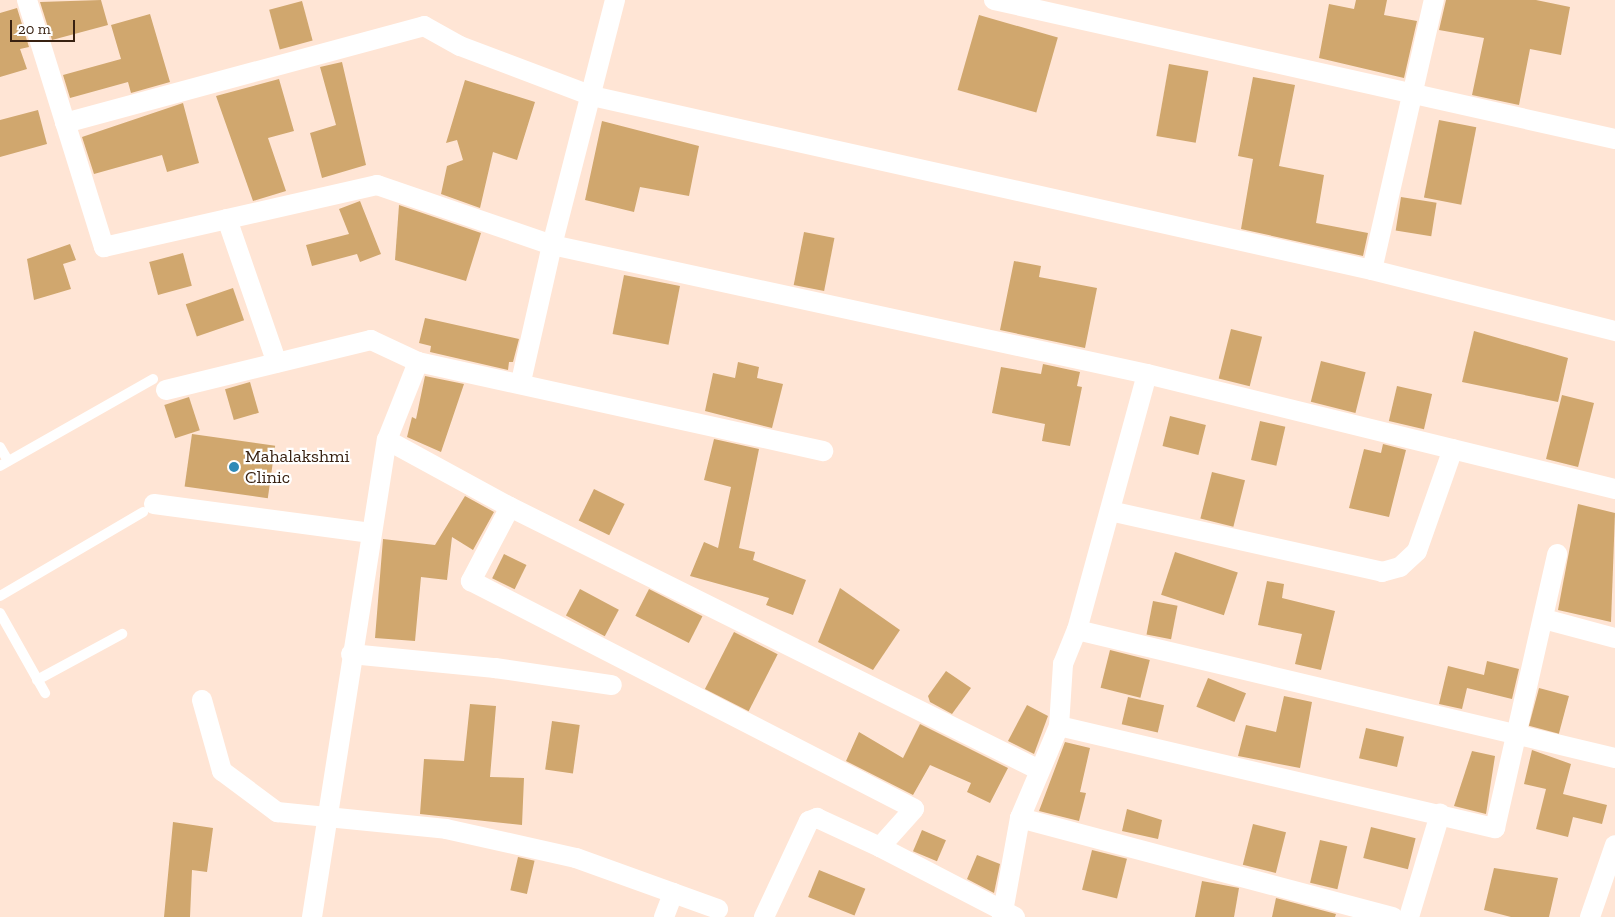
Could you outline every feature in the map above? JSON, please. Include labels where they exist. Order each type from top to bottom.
[{"type":"street","points":[[27,0],[104,247],[377,185],[552,245],[1147,374],[1615,489]]},
{"type":"street","points":[[521,382],[552,245],[592,96],[615,0]]},
{"type":"street","points":[[994,0],[1412,91],[1615,139]]},
{"type":"street","points":[[1372,270],[1434,0]]},
{"type":"street","points":[[65,123],[424,26],[460,46],[592,96],[1372,270],[1615,331]]},
{"type":"street","points":[[227,219],[276,363]]},
{"type":"street","points":[[160,384],[276,363],[371,340],[418,362],[521,382],[823,451]]},
{"type":"street","points":[[312,917],[387,440],[418,362]]},
{"type":"street","points":[[764,917],[809,821],[817,818],[880,847],[1007,916],[1020,818],[1059,726],[1063,664],[1077,630],[1147,374]]},
{"type":"street","points":[[387,440],[510,507],[1039,770]]},
{"type":"street","points":[[1110,511],[1382,572],[1400,567],[1417,552],[1453,449]]},
{"type":"street","points":[[510,507],[471,581],[914,809],[880,847]]},
{"type":"street","points":[[149,508],[371,533]]},
{"type":"street","points":[[1059,726],[1495,828],[1544,619],[1557,554]]},
{"type":"street","points":[[1544,619],[1615,638]]},
{"type":"street","points":[[1077,630],[1517,738],[1615,758]]},
{"type":"street","points":[[352,654],[495,668],[612,686]]},
{"type":"street","points":[[202,700],[222,771],[276,812],[326,820],[446,829],[576,858],[718,909]]},
{"type":"street","points":[[1410,917],[1440,814]]},
{"type":"street","points":[[1020,818],[1393,917]]},
{"type":"street","points":[[1590,917],[1615,845]]},
{"type":"street","points":[[664,917],[673,893]]},
{"type":"lane","points":[[0,447],[4,463],[160,384]]},
{"type":"lane","points":[[0,596],[149,508]]},
{"type":"lane","points":[[0,613],[45,694]]},
{"type":"lane","points":[[37,680],[122,634]]},
{"type":"building","points":[[101,0],[108,25],[52,40],[40,2]]},
{"type":"building","points":[[1356,0],[1387,0],[1384,15],[1417,21],[1404,78],[1319,58],[1329,4],[1354,9]]},
{"type":"building","points":[[1446,0],[1536,0],[1570,7],[1561,55],[1530,49],[1519,105],[1472,95],[1484,38],[1439,30]]},
{"type":"building","points":[[302,1],[313,41],[280,49],[269,10]]},
{"type":"building","points":[[17,8],[29,47],[20,49],[27,69],[0,77],[0,13]]},
{"type":"building","points":[[150,14],[170,82],[131,93],[128,82],[70,98],[63,75],[121,59],[111,25]]},
{"type":"building","points":[[979,15],[1058,38],[1036,113],[958,90]]},
{"type":"building","points":[[342,62],[366,165],[322,178],[310,133],[336,125],[320,67]]},
{"type":"building","points":[[1169,64],[1208,71],[1196,143],[1156,136]]},
{"type":"building","points":[[1253,77],[1295,85],[1279,166],[1324,175],[1316,223],[1368,233],[1363,256],[1241,229],[1253,159],[1238,156]]},
{"type":"building","points":[[279,79],[294,131],[268,138],[286,191],[253,201],[216,96]]},
{"type":"building","points":[[465,80],[535,102],[517,160],[493,152],[480,208],[441,194],[447,166],[463,160],[457,140],[446,143]]},
{"type":"building","points":[[183,103],[199,163],[167,172],[162,155],[94,174],[82,137]]},
{"type":"building","points":[[38,110],[47,144],[0,157],[0,120]]},
{"type":"building","points":[[1439,120],[1476,127],[1461,205],[1424,198]]},
{"type":"building","points":[[602,121],[699,146],[689,196],[640,187],[634,212],[585,200]]},
{"type":"building","points":[[1401,197],[1437,203],[1431,236],[1396,231]]},
{"type":"building","points":[[360,201],[381,254],[360,262],[357,254],[312,266],[306,245],[349,234],[339,209]]},
{"type":"building","points":[[399,205],[481,233],[466,281],[395,260]]},
{"type":"building","points":[[804,232],[834,238],[824,291],[794,285]]},
{"type":"building","points":[[70,244],[76,260],[63,264],[71,289],[34,300],[27,259]]},
{"type":"building","points":[[183,253],[192,286],[158,295],[149,262]]},
{"type":"building","points":[[1014,261],[1041,266],[1039,277],[1097,288],[1085,348],[1000,330]]},
{"type":"building","points":[[624,275],[680,286],[669,345],[613,334]]},
{"type":"building","points":[[233,288],[244,320],[197,336],[186,304]]},
{"type":"building","points":[[425,318],[519,339],[513,362],[509,362],[508,370],[430,352],[431,346],[419,343]]},
{"type":"building","points":[[1231,329],[1262,337],[1250,386],[1219,378]]},
{"type":"building","points":[[1474,331],[1568,358],[1558,402],[1462,382]]},
{"type":"building","points":[[1321,361],[1366,372],[1355,413],[1311,402]]},
{"type":"building","points":[[738,362],[759,367],[757,378],[783,384],[772,428],[705,411],[713,373],[735,378]]},
{"type":"building","points":[[1043,364],[1080,372],[1077,386],[1082,387],[1070,446],[1042,441],[1045,424],[992,413],[1001,367],[1041,374]]},
{"type":"building","points":[[425,376],[464,384],[441,452],[407,437],[412,417],[416,419]]},
{"type":"building","points":[[250,382],[259,413],[234,420],[225,389]]},
{"type":"building","points":[[1397,386],[1432,394],[1424,429],[1389,421]]},
{"type":"building","points":[[1562,395],[1594,403],[1578,467],[1546,459]]},
{"type":"building","points":[[189,397],[200,430],[175,438],[164,405]]},
{"type":"building","points":[[1170,416],[1206,425],[1198,455],[1163,446]]},
{"type":"building","points":[[1260,421],[1285,427],[1276,466],[1251,460]]},
{"type":"building","points":[[192,434],[275,446],[268,498],[185,486]]},
{"type":"building","points":[[714,439],[759,449],[739,548],[755,552],[753,560],[806,580],[793,615],[766,605],[769,598],[690,576],[704,542],[718,548],[731,487],[704,480]]},
{"type":"building","points":[[1383,444],[1406,450],[1389,517],[1349,508],[1364,449],[1381,453]]},
{"type":"building","points":[[1212,472],[1245,480],[1233,527],[1200,519]]},
{"type":"building","points":[[594,489],[625,504],[609,535],[579,520]]},
{"type":"building","points":[[465,496],[494,512],[473,550],[452,537],[447,580],[421,577],[415,641],[375,638],[383,539],[435,545]]},
{"type":"building","points":[[1578,504],[1615,513],[1611,622],[1558,610]]},
{"type":"building","points":[[1175,552],[1238,572],[1224,615],[1161,595]]},
{"type":"building","points":[[504,554],[526,565],[515,589],[492,578]]},
{"type":"building","points":[[1267,581],[1284,584],[1282,598],[1335,611],[1321,670],[1295,664],[1302,634],[1258,625]]},
{"type":"building","points":[[840,588],[900,630],[873,670],[818,642]]},
{"type":"building","points":[[580,589],[619,610],[605,636],[566,615]]},
{"type":"building","points":[[649,589],[702,616],[689,643],[635,616]]},
{"type":"building","points":[[1153,601],[1178,606],[1171,639],[1147,634]]},
{"type":"building","points":[[734,632],[778,654],[749,711],[705,689]]},
{"type":"building","points":[[1110,650],[1150,660],[1140,698],[1101,688]]},
{"type":"building","points":[[1487,661],[1519,669],[1512,699],[1467,688],[1462,709],[1439,704],[1448,666],[1484,675]]},
{"type":"building","points":[[946,671],[971,688],[952,714],[930,702],[928,696]]},
{"type":"building","points":[[1208,678],[1246,693],[1234,722],[1196,707]]},
{"type":"building","points":[[1539,688],[1569,696],[1559,734],[1529,726]]},
{"type":"building","points":[[1284,696],[1312,702],[1300,768],[1238,756],[1246,725],[1276,732]]},
{"type":"building","points":[[1128,697],[1164,705],[1158,733],[1122,724]]},
{"type":"building","points":[[470,704],[496,706],[490,777],[524,778],[522,825],[420,814],[424,759],[464,761]]},
{"type":"building","points":[[1027,705],[1048,716],[1034,754],[1008,741]]},
{"type":"building","points":[[552,721],[580,725],[573,773],[545,770]]},
{"type":"building","points":[[920,724],[1008,768],[990,803],[967,792],[971,783],[930,765],[913,795],[846,761],[859,732],[903,758]]},
{"type":"building","points":[[1366,728],[1404,737],[1397,767],[1359,758]]},
{"type":"building","points":[[1065,742],[1090,748],[1080,792],[1086,793],[1079,821],[1039,811]]},
{"type":"building","points":[[1532,750],[1571,764],[1563,794],[1607,805],[1602,824],[1573,817],[1568,837],[1536,829],[1546,789],[1524,784]]},
{"type":"building","points":[[1472,751],[1495,756],[1486,814],[1454,806]]},
{"type":"building","points":[[1127,809],[1162,820],[1158,839],[1122,831]]},
{"type":"building","points":[[173,822],[213,828],[207,872],[192,870],[190,917],[164,917]]},
{"type":"building","points":[[1253,824],[1286,832],[1276,873],[1243,865]]},
{"type":"building","points":[[1371,827],[1416,838],[1408,869],[1363,858]]},
{"type":"building","points":[[922,830],[946,840],[937,861],[913,851]]},
{"type":"building","points":[[1320,840],[1347,846],[1337,889],[1310,883]]},
{"type":"building","points":[[1092,850],[1127,859],[1117,898],[1082,890]]},
{"type":"building","points":[[977,855],[1000,864],[994,893],[967,879]]},
{"type":"building","points":[[518,857],[535,861],[527,894],[510,890]]},
{"type":"building","points":[[1494,868],[1558,878],[1549,917],[1511,917],[1484,910]]},
{"type":"building","points":[[819,870],[865,889],[854,916],[808,897]]},
{"type":"building","points":[[1202,881],[1239,888],[1234,917],[1195,917]]},
{"type":"building","points":[[1276,898],[1336,914],[1335,917],[1272,917]]},
{"type":"place","name":"Mahalakshmi Clinic","points":[[234,467]]}]
